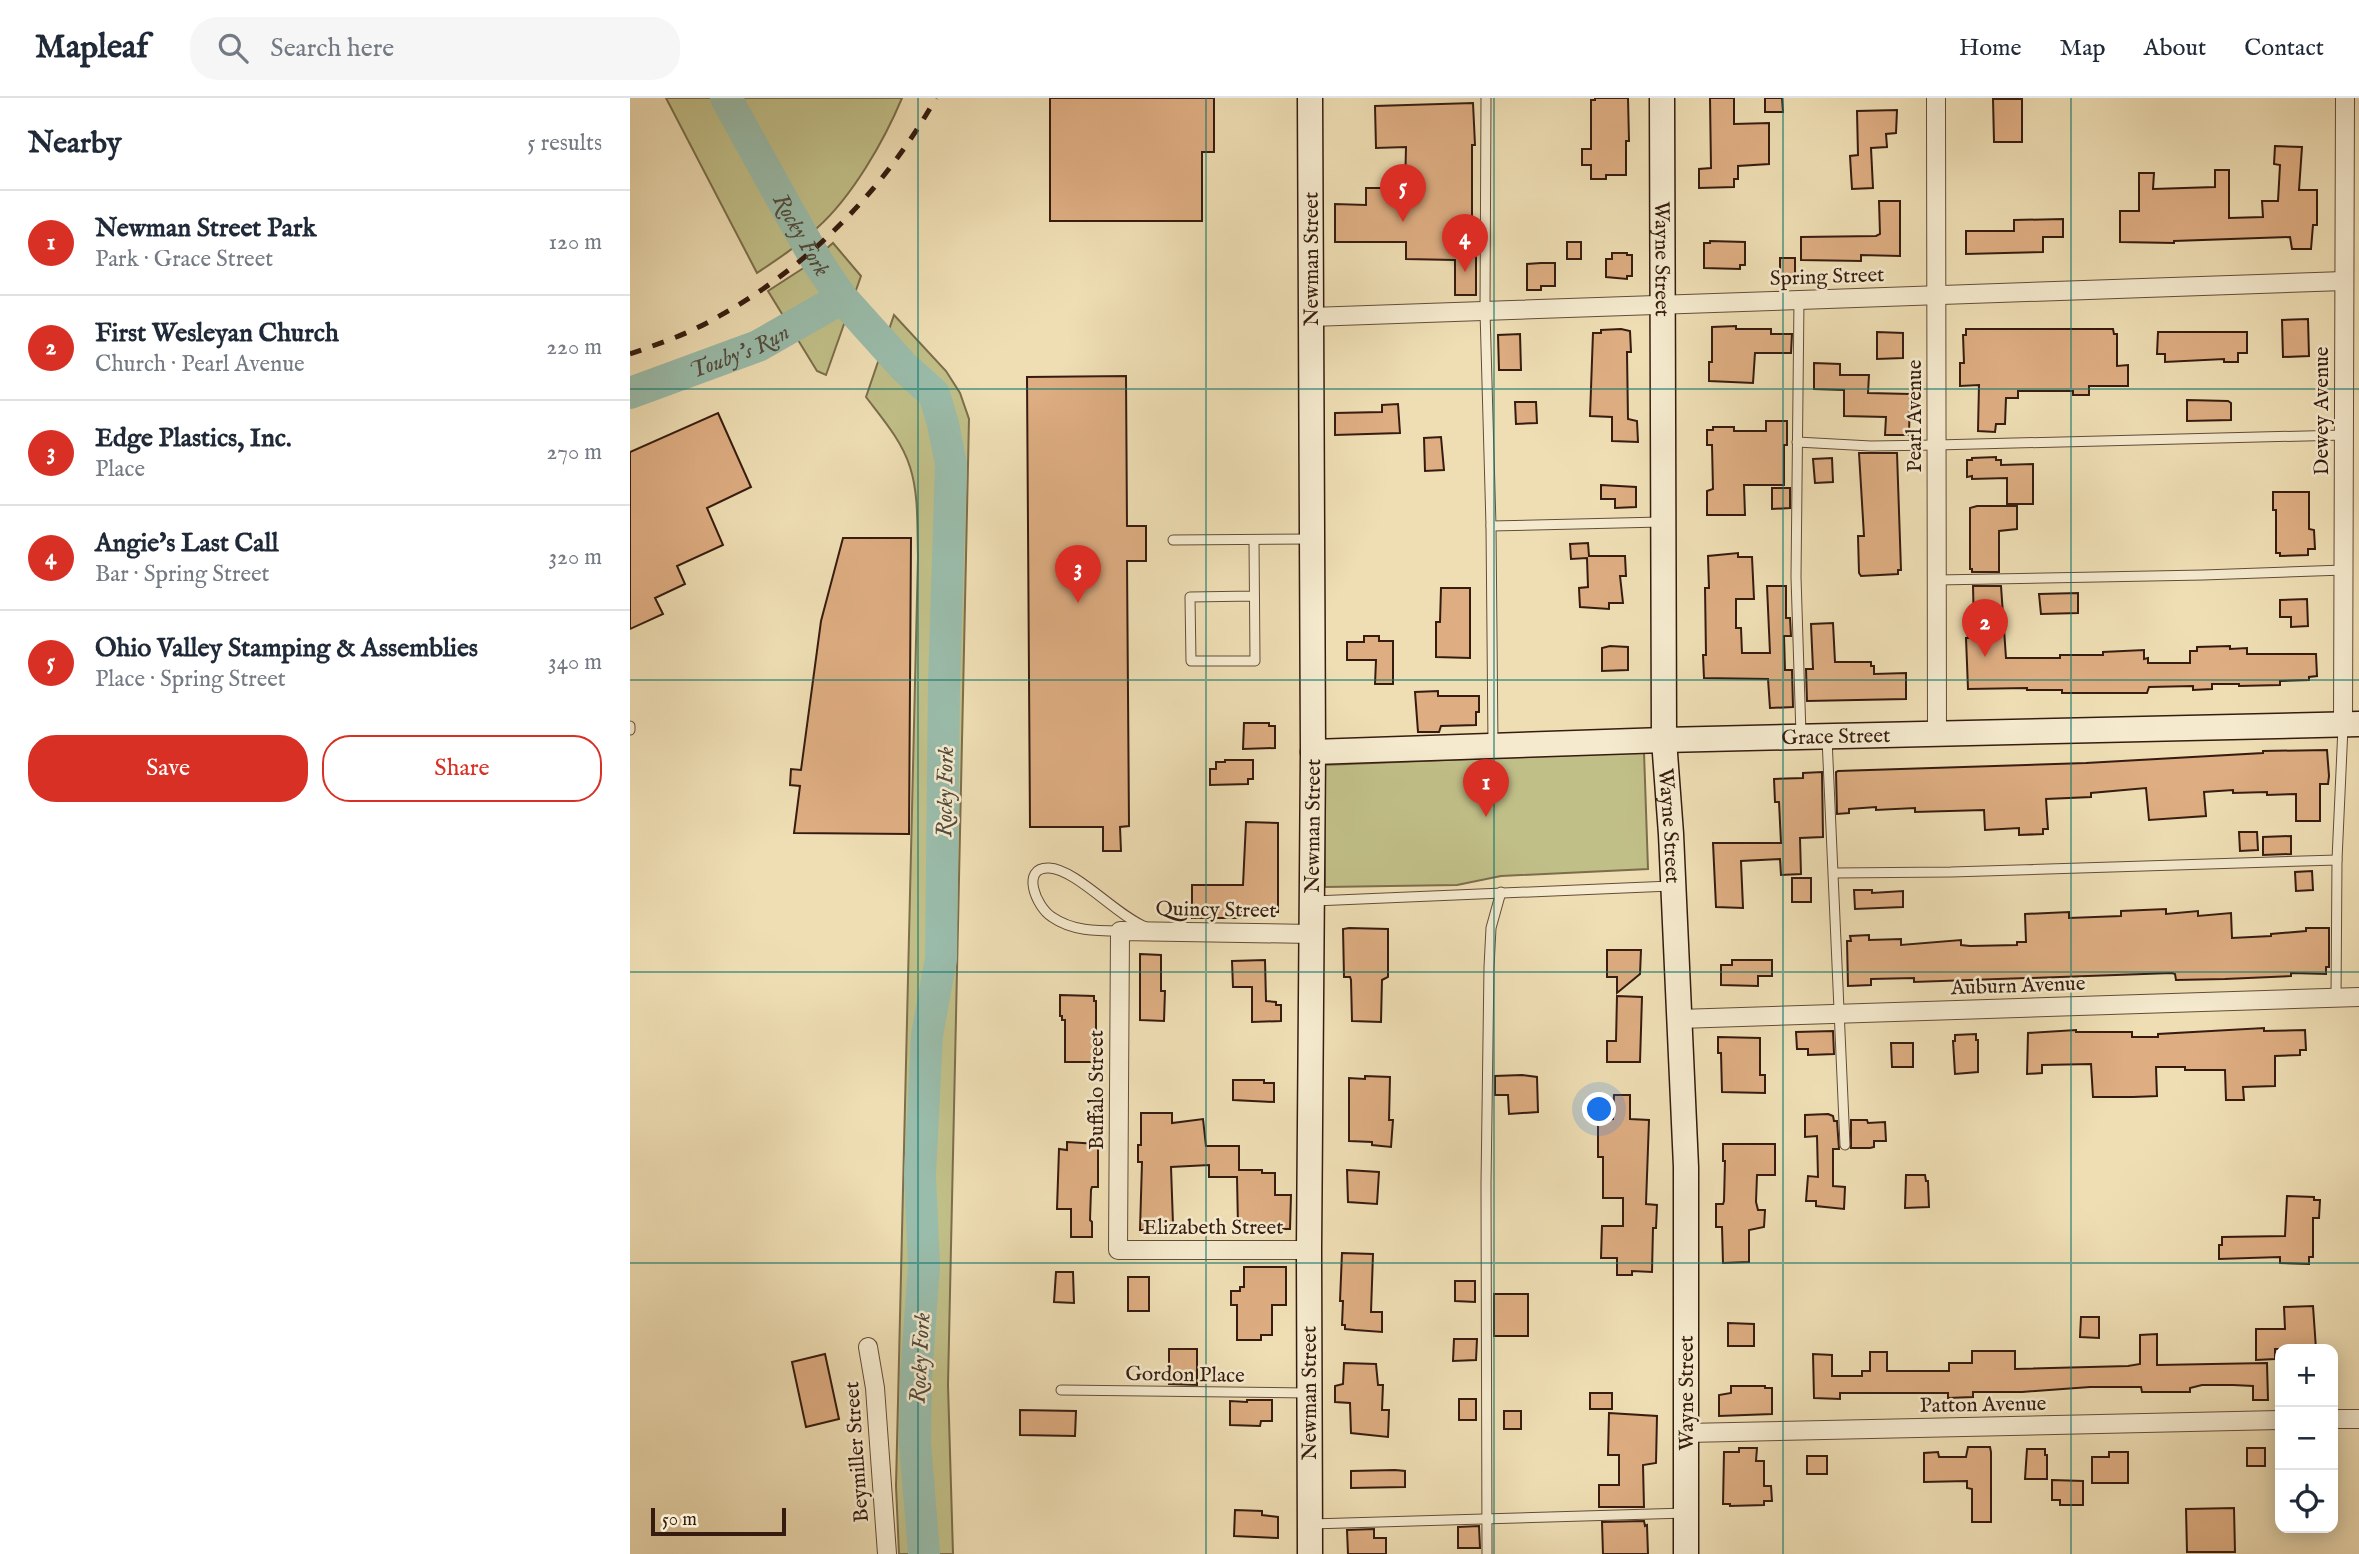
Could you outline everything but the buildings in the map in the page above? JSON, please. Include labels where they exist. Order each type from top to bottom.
[{"type":"street","name":"Newman Street","points":[[1310,98],[1313,752],[1309,1250],[1310,1554]]},
{"type":"street","name":"Wayne Street","points":[[1662,98],[1664,740],[1686,1167],[1686,1554]]},
{"type":"street","name":"Pearl Avenue","points":[[1936,98],[1937,734]]},
{"type":"street","name":"Dewey Avenue","points":[[2345,98],[2352,140],[2344,281],[2344,570],[2351,724]]},
{"type":"street","name":"Spring Street","points":[[1311,317],[2344,281]]},
{"type":"street","name":"Grace Street","points":[[1313,752],[1664,740],[2351,724]]},
{"type":"street","name":"Quincy Street","points":[[1120,931],[1312,934]]},
{"type":"street","name":"Buffalo Street","points":[[1118,1250],[1120,931]]},
{"type":"street","name":"Auburn Avenue","points":[[1679,1018],[2359,997]]},
{"type":"street","name":"Elizabeth Street","points":[[1118,1250],[1309,1250]]},
{"type":"street","name":"Beymiller Street","points":[[868,1347],[876,1388],[887,1554]]},
{"type":"street","points":[[2338,1419],[2359,1419]]},
{"type":"street","name":"Patton Avenue","points":[[1686,1433],[2275,1420]]},
{"type":"lane","points":[[1486,98],[1485,311],[1493,745]]},
{"type":"lane","points":[[1799,300],[1796,577],[1801,737]]},
{"type":"lane","points":[[1797,442],[1871,446],[2344,435]]},
{"type":"lane","points":[[1491,526],[1663,522]]},
{"type":"lane","points":[[1173,540],[1312,539]]},
{"type":"lane","points":[[1254,540],[1255,661],[1191,661],[1190,597],[1254,596]]},
{"type":"lane","points":[[1937,580],[2190,576],[2344,570]]},
{"type":"lane","points":[[2336,998],[2337,860],[2351,724]]},
{"type":"lane","points":[[1827,736],[1845,1145]]},
{"type":"lane","points":[[1834,873],[2337,860]]},
{"type":"lane","points":[[1120,931],[1091,931],[1062,923],[1052,917],[1040,907],[1035,896],[1034,877],[1039,871],[1048,868],[1058,870],[1102,897],[1126,918],[1156,931]]},
{"type":"lane","points":[[1312,901],[1673,886]]},
{"type":"lane","points":[[1487,1554],[1486,1184],[1489,967],[1491,928],[1501,892]]},
{"type":"lane","name":"Gordon Place","points":[[1061,1390],[1309,1393]]},
{"type":"lane","points":[[1310,1524],[1686,1513]]},
{"type":"shaded area","points":[[666,98],[902,98],[876,150],[843,201],[810,234],[757,273]]},
{"type":"shaded area","points":[[833,243],[861,276],[826,375],[817,371],[768,291],[805,267]]},
{"type":"shaded area","points":[[894,315],[946,371],[960,393],[969,419],[948,1385],[953,1554],[899,1554],[896,1486],[918,556],[913,478],[902,448],[866,397]]},
{"type":"shaded area","points":[[1644,752],[1648,869],[1501,876],[1457,885],[1325,887],[1324,765]]},
{"type":"waterway","name":"Rocky Fork","points":[[726,98],[818,263],[842,298],[904,367],[934,394],[951,464],[944,684],[941,959],[927,1035],[920,1175],[924,1265],[916,1377],[915,1443],[924,1554]]},
{"type":"waterway","name":"Touby's Run","points":[[630,393],[758,346],[842,298]]},
{"type":"railway","points":[[630,354],[714,319],[748,299],[812,251],[868,195],[893,164],[936,98]]},
{"type":"place","name":"Ohio Valley Stamping & Assemblies","points":[[1403,222]]},
{"type":"place","name":"Angie's Last Call","points":[[1465,272]]},
{"type":"place","name":"Edge Plastics, Inc.","points":[[1078,603]]},
{"type":"place","name":"First Wesleyan Church","points":[[1985,657]]},
{"type":"place","name":"Newman Street Park","points":[[1486,817]]}]
